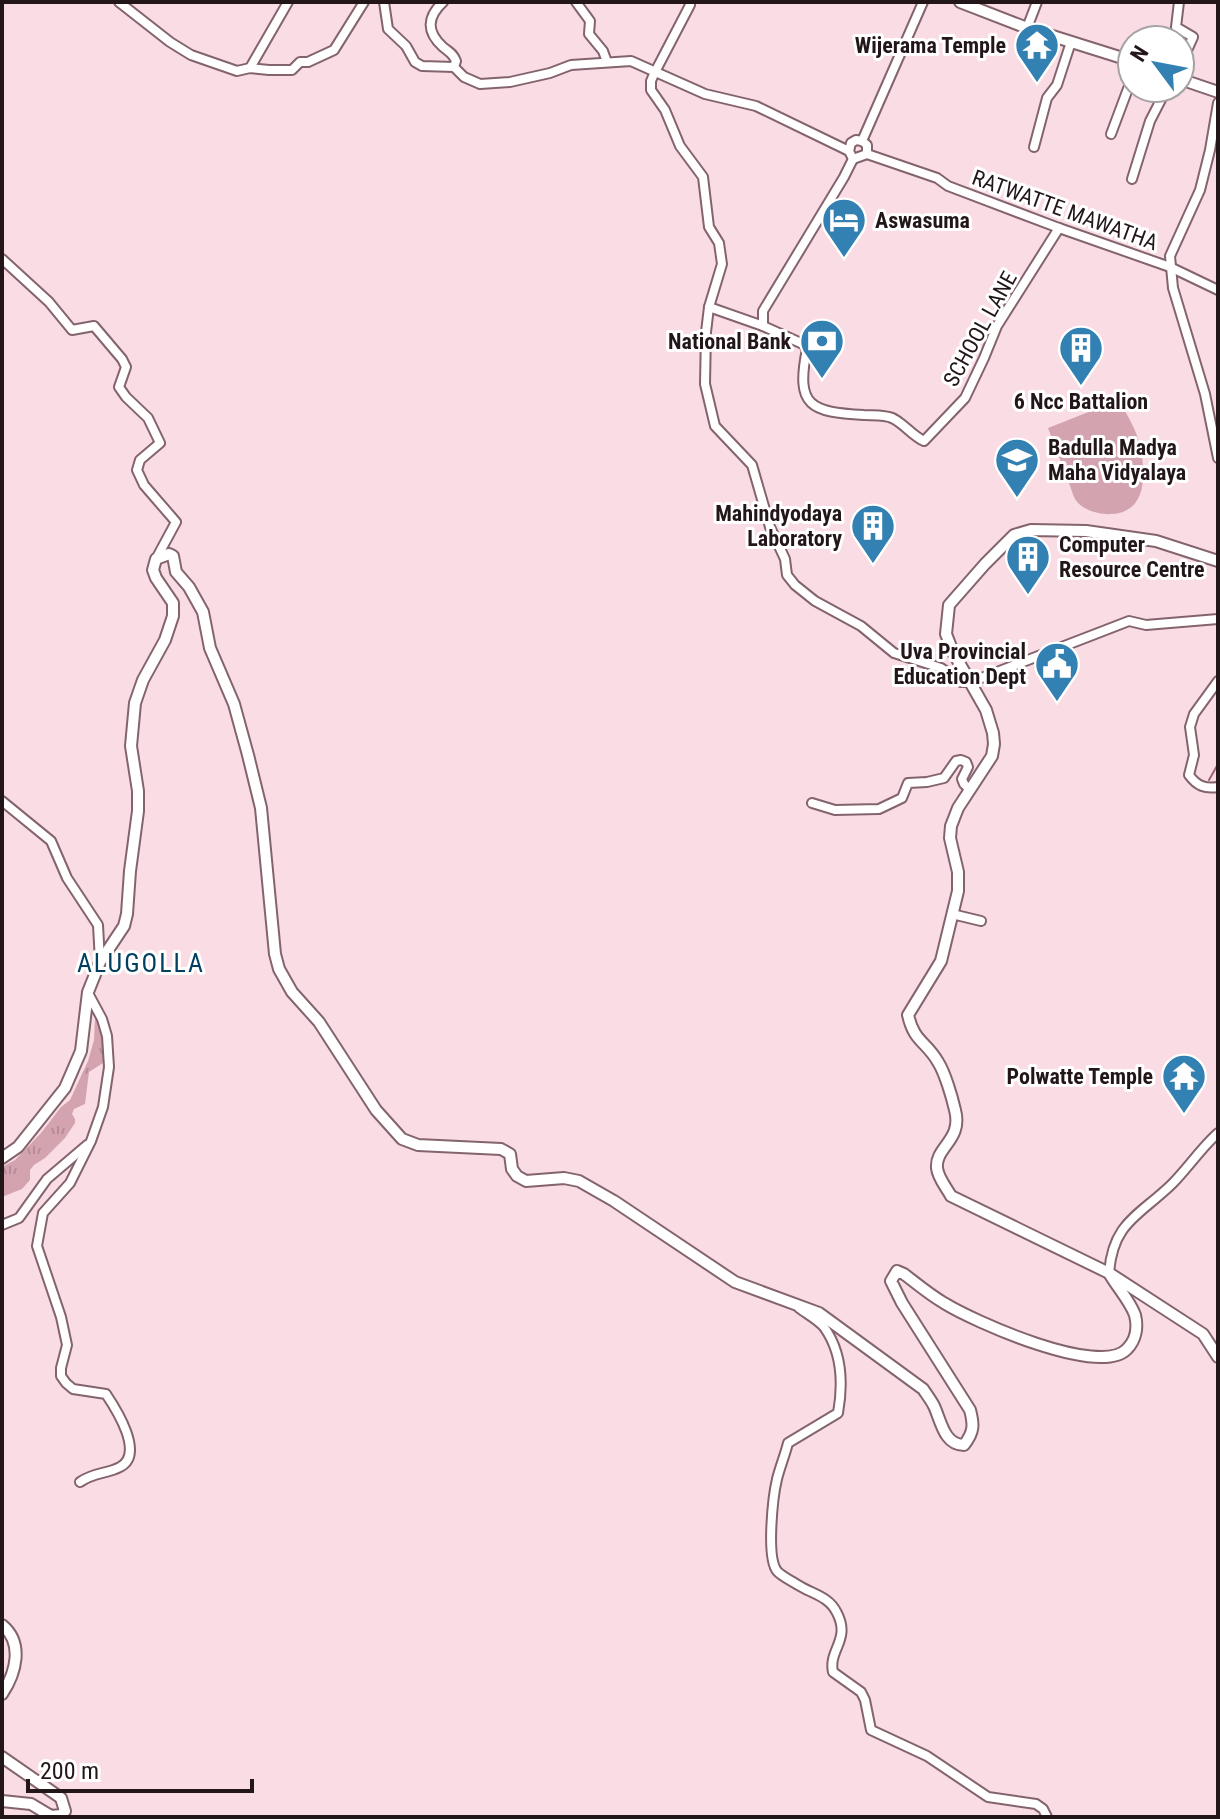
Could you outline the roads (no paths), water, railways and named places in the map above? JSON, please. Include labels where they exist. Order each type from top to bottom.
[{"type":"main road","points":[[960,2],[1027,28],[1116,56]]},
{"type":"main road","points":[[1196,84],[1218,92]]},
{"type":"main road","points":[[1218,561],[1156,541],[1086,531],[1031,530],[1014,535],[949,605],[946,634],[986,710],[994,744],[992,756],[969,789],[951,826],[958,891],[941,961],[908,1015],[911,1031],[938,1062],[956,1112],[957,1124],[952,1139],[939,1156],[937,1166],[951,1196],[1109,1273],[1203,1334],[1218,1357]]},
{"type":"main road","points":[[2,1158],[18,1147],[65,1088],[81,1051],[88,992],[100,962],[124,926],[138,811],[131,746],[135,703],[173,616],[173,603],[153,570],[156,559],[169,554],[173,556],[176,572],[203,612],[210,648],[234,704],[261,808],[279,969],[292,992],[319,1022],[376,1110],[402,1139],[418,1145],[501,1149],[510,1154],[512,1169],[517,1176],[526,1181],[564,1178],[579,1181],[735,1282],[819,1313],[923,1389],[933,1404],[944,1432],[958,1445],[964,1445],[972,1434],[974,1424],[970,1410],[902,1303],[891,1281],[897,1271],[943,1303],[1022,1340],[1088,1357],[1122,1354],[1132,1344],[1136,1328],[1134,1311],[1109,1273]]},
{"type":"main road","points":[[2,1625],[12,1635],[16,1655],[11,1682],[2,1694]]},
{"type":"main road","points":[[2,1757],[61,1798],[65,1811],[62,1816],[51,1816],[31,1804],[2,1801]]},
{"type":"street","points":[[119,2],[191,55],[237,71],[250,68],[292,70],[300,62],[308,62],[334,50],[364,2]]},
{"type":"street","points":[[250,68],[288,2]]},
{"type":"street","points":[[384,2],[388,29],[406,46],[415,62],[422,66],[454,67],[464,77],[480,84],[510,82],[571,65],[631,61],[705,94],[756,106],[849,153],[867,154],[867,145],[856,140],[851,143],[849,153],[844,177],[763,311],[763,326]]},
{"type":"street","points":[[443,2],[434,11],[430,22],[432,34],[442,47],[455,56],[454,67]]},
{"type":"street","points":[[576,2],[590,21],[589,34],[603,51],[607,62]]},
{"type":"street","points":[[689,2],[651,81],[651,90],[665,110],[680,146],[703,177],[709,227],[719,243],[722,264],[709,307],[706,332],[705,384],[715,426],[752,465],[770,527],[785,559],[787,575],[795,585],[815,601],[861,626],[894,653],[941,668],[961,682],[971,682],[1129,621],[1146,625],[1218,619]]},
{"type":"street","points":[[862,141],[923,2]]},
{"type":"street","points":[[1027,28],[1037,2]]},
{"type":"street","points":[[1176,24],[1179,2]]},
{"type":"street","points":[[1034,147],[1047,98],[1057,85],[1071,42]]},
{"type":"street","points":[[1218,103],[1200,190],[1170,256],[1173,288],[1205,394],[1218,458]]},
{"type":"street","points":[[1111,134],[1122,104]]},
{"type":"street","points":[[1132,179],[1150,121],[1159,104]]},
{"type":"street","name":"RATWATTE MAWATHA","points":[[867,154],[1170,267],[1218,290]]},
{"type":"street","name":"SCHOOL LANE","points":[[709,307],[803,344],[807,349],[803,369],[805,397],[822,410],[892,417],[924,441],[965,398],[997,326],[1059,228]]},
{"type":"street","points":[[2,259],[49,302],[72,330],[94,326],[122,359],[126,367],[119,387],[148,418],[160,443],[140,460],[137,470],[144,485],[176,522],[156,559]]},
{"type":"street","points":[[1218,681],[1194,714],[1190,727],[1194,755],[1189,775],[1195,784],[1218,787]]},
{"type":"street","points":[[812,803],[835,810],[879,809],[902,798],[908,783],[944,778],[956,761],[961,760],[968,767],[962,779],[969,789]]},
{"type":"street","points":[[2,801],[51,841],[67,878],[98,925],[100,962]]},
{"type":"street","points":[[952,914],[981,921]]},
{"type":"street","points":[[80,1482],[89,1475],[123,1466],[130,1456],[130,1444],[120,1416],[106,1394],[73,1389],[61,1376],[67,1345],[37,1246],[43,1213],[70,1183],[91,1141],[103,1107],[109,1067],[107,1036],[88,992]]},
{"type":"street","points":[[1109,1273],[1110,1260],[1120,1232],[1130,1219],[1172,1184],[1218,1133]]},
{"type":"street","points":[[2,1225],[19,1218],[47,1179],[91,1141]]},
{"type":"street","points":[[790,1301],[823,1326],[835,1349],[841,1392],[838,1413],[788,1443],[776,1481],[773,1507],[771,1555],[777,1571],[801,1587],[826,1598],[837,1613],[843,1631],[832,1665],[833,1672],[861,1692],[871,1730],[927,1756],[988,1797],[1036,1804],[1047,1817]]},
{"type":"waterway","points":[[1209,780],[1218,764]]},
{"type":"place","name":"Wijerama Temple","points":[[1037,84]]},
{"type":"place","name":"Aswasuma","points":[[844,259]]},
{"type":"place","name":"National Bank","points":[[822,380]]},
{"type":"place","name":"6 Ncc Battalion","points":[[1081,387]]},
{"type":"place","name":"Badulla Madya Maha Vidyalaya","points":[[1017,499]]},
{"type":"place","name":"Mahindyodaya Laboratory","points":[[873,565]]},
{"type":"place","name":"Computer Resource Centre","points":[[1028,596]]},
{"type":"place","name":"Uva Provincial Education Dept","points":[[1057,703]]},
{"type":"place","name":"Polwatte Temple","points":[[1184,1115]]},
{"type":"district","name":"ALUGOLLA","points":[[141,963]]}]
